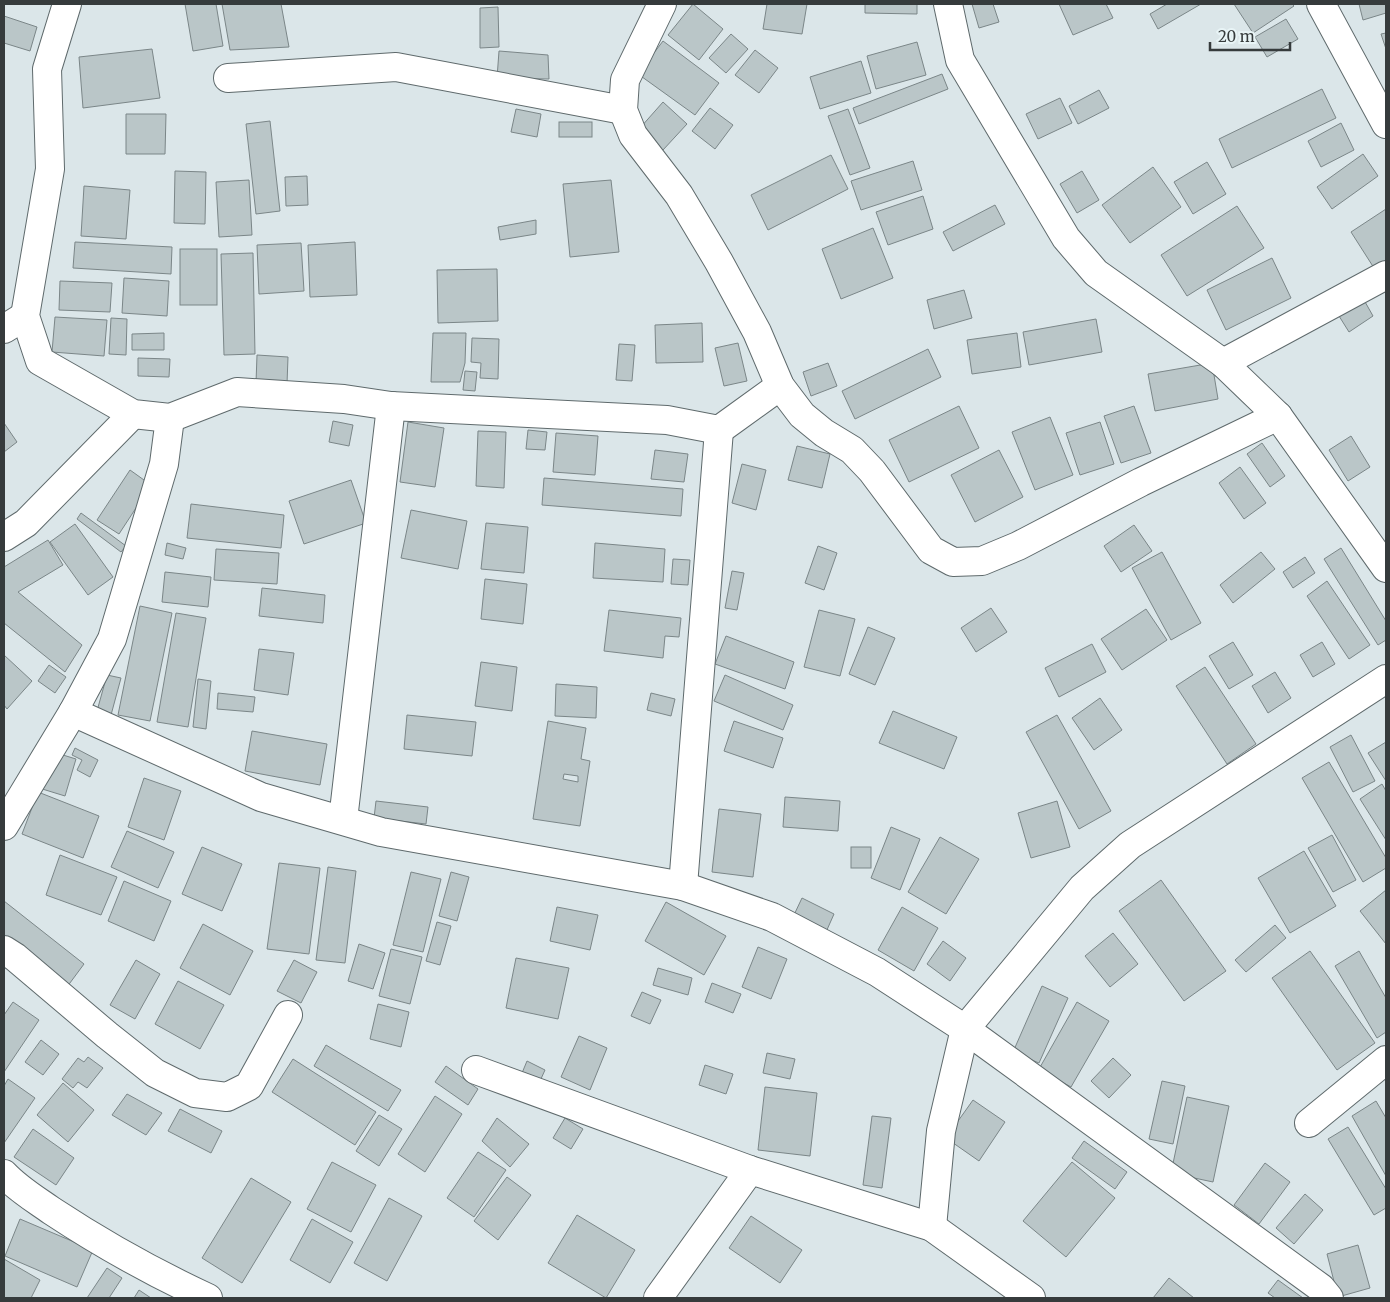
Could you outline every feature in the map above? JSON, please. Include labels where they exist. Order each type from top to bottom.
[{"type":"street","points":[[67,4],[47,70],[50,169],[14,322],[40,361],[133,414],[170,418],[237,392],[344,399],[391,406],[667,420],[719,430],[780,386]]},
{"type":"street","points":[[662,4],[625,80],[623,110],[633,135],[679,195],[719,262],[757,332],[780,386],[802,415],[824,433],[852,450],[872,471],[932,550],[952,562],[982,561],[1018,546],[1141,482],[1278,416]]},
{"type":"street","points":[[948,4],[960,60],[1066,238],[1096,273],[1223,362],[1278,416],[1386,568]]},
{"type":"street","points":[[1321,4],[1386,124]]},
{"type":"street","points":[[228,78],[396,67],[623,110]]},
{"type":"street","points":[[1223,362],[1386,275]]},
{"type":"street","points":[[343,820],[391,406]]},
{"type":"street","points":[[4,537],[26,523],[133,414]]},
{"type":"street","points":[[4,826],[73,712],[112,640],[164,464],[170,418]]},
{"type":"street","points":[[683,886],[719,430]]},
{"type":"street","points":[[932,1228],[941,1131],[965,1029],[1082,888],[1130,845],[1386,679]]},
{"type":"street","points":[[73,712],[261,797],[381,832],[683,886],[772,917],[877,972],[965,1029],[1321,1288],[1329,1298]]},
{"type":"street","points":[[4,950],[155,1073],[195,1093],[227,1098],[250,1086],[288,1015]]},
{"type":"street","points":[[1309,1123],[1386,1060]]},
{"type":"street","points":[[476,1070],[750,1170],[932,1228],[1031,1298]]},
{"type":"street","points":[[658,1298],[750,1170]]},
{"type":"street","points":[[4,1174],[14,1185],[76,1227],[158,1275],[208,1298]]},
{"type":"building","points":[[185,4],[216,4],[223,46],[193,51]]},
{"type":"building","points":[[222,4],[281,4],[289,47],[230,50]]},
{"type":"building","points":[[693,4],[723,29],[699,60],[668,35]]},
{"type":"building","points":[[767,4],[807,4],[802,34],[763,29]]},
{"type":"building","points":[[865,4],[917,4],[917,14],[865,13]]},
{"type":"building","points":[[972,4],[993,4],[999,22],[979,28]]},
{"type":"building","points":[[1059,4],[1106,4],[1113,18],[1073,35]]},
{"type":"building","points":[[1167,4],[1201,4],[1158,29],[1150,14]]},
{"type":"building","points":[[1234,4],[1292,4],[1294,6],[1253,33]]},
{"type":"building","points":[[1359,4],[1386,4],[1386,13],[1363,20]]},
{"type":"building","points":[[498,7],[499,47],[480,48],[480,8]]},
{"type":"building","points":[[4,16],[37,27],[30,51],[4,43]]},
{"type":"building","points":[[1286,19],[1298,39],[1267,57],[1255,37]]},
{"type":"building","points":[[1386,33],[1386,49],[1381,34]]},
{"type":"building","points":[[731,34],[748,49],[726,73],[709,58]]},
{"type":"building","points":[[663,41],[719,83],[695,115],[638,74]]},
{"type":"building","points":[[917,42],[926,75],[876,89],[867,56]]},
{"type":"building","points":[[152,49],[160,98],[83,108],[79,57]]},
{"type":"building","points":[[755,50],[778,68],[759,93],[735,75]]},
{"type":"building","points":[[499,51],[548,55],[549,79],[497,78]]},
{"type":"building","points":[[861,61],[871,93],[820,109],[810,77]]},
{"type":"building","points":[[942,74],[948,89],[859,124],[853,108]]},
{"type":"building","points":[[1322,89],[1336,118],[1232,168],[1219,139]]},
{"type":"building","points":[[1099,90],[1109,108],[1078,124],[1069,106]]},
{"type":"building","points":[[1060,98],[1072,123],[1038,139],[1026,114]]},
{"type":"building","points":[[663,102],[687,124],[663,150],[640,128]]},
{"type":"building","points":[[710,108],[733,125],[715,149],[692,131]]},
{"type":"building","points":[[516,109],[541,114],[537,137],[511,132]]},
{"type":"building","points":[[848,109],[870,168],[850,175],[828,116]]},
{"type":"building","points":[[126,114],[166,114],[165,154],[126,154]]},
{"type":"building","points":[[270,121],[280,211],[256,214],[246,124]]},
{"type":"building","points":[[559,122],[592,122],[592,137],[559,137]]},
{"type":"building","points":[[1341,123],[1354,150],[1321,167],[1308,141]]},
{"type":"building","points":[[1363,154],[1378,176],[1332,209],[1317,187]]},
{"type":"building","points":[[831,155],[848,189],[768,230],[751,195]]},
{"type":"building","points":[[913,161],[922,190],[861,210],[851,181]]},
{"type":"building","points":[[1207,162],[1226,194],[1193,214],[1174,182]]},
{"type":"building","points":[[1153,167],[1181,207],[1130,243],[1102,205]]},
{"type":"building","points":[[175,171],[206,172],[205,224],[174,223]]},
{"type":"building","points":[[1082,171],[1099,200],[1077,213],[1060,184]]},
{"type":"building","points":[[307,176],[308,205],[286,206],[285,177]]},
{"type":"building","points":[[249,180],[252,235],[219,237],[216,182]]},
{"type":"building","points":[[611,180],[619,252],[570,257],[563,184]]},
{"type":"building","points":[[84,186],[130,190],[126,239],[81,236]]},
{"type":"building","points":[[923,196],[933,229],[888,245],[876,212]]},
{"type":"building","points":[[995,205],[1005,224],[953,251],[943,232]]},
{"type":"building","points":[[1237,206],[1264,248],[1187,296],[1161,255]]},
{"type":"building","points":[[1386,209],[1386,260],[1374,268],[1351,232]]},
{"type":"building","points":[[536,220],[536,234],[500,240],[498,227]]},
{"type":"building","points":[[873,228],[893,278],[841,299],[822,249]]},
{"type":"building","points":[[75,242],[172,247],[171,274],[73,268]]},
{"type":"building","points":[[355,242],[357,295],[310,297],[308,245]]},
{"type":"building","points":[[301,243],[304,291],[259,294],[257,245]]},
{"type":"building","points":[[180,249],[217,249],[217,305],[180,305]]},
{"type":"building","points":[[253,253],[255,354],[224,355],[221,254]]},
{"type":"building","points":[[1272,258],[1291,298],[1226,330],[1207,290]]},
{"type":"building","points":[[497,269],[498,321],[438,323],[437,270]]},
{"type":"building","points":[[124,278],[169,281],[167,316],[122,313]]},
{"type":"building","points":[[60,281],[112,283],[110,312],[59,310]]},
{"type":"building","points":[[964,290],[972,318],[934,329],[927,300]]},
{"type":"building","points":[[1364,300],[1373,316],[1349,332],[1339,316]]},
{"type":"building","points":[[55,317],[107,320],[104,356],[52,352]]},
{"type":"building","points":[[111,318],[127,319],[126,355],[109,354]]},
{"type":"building","points":[[1096,319],[1102,352],[1029,365],[1023,332]]},
{"type":"building","points":[[702,323],[703,362],[656,363],[655,325]]},
{"type":"building","points":[[164,333],[164,350],[132,350],[132,334]]},
{"type":"building","points":[[433,333],[466,333],[465,363],[460,382],[431,382]]},
{"type":"building","points":[[1017,333],[1021,367],[972,374],[967,340]]},
{"type":"building","points":[[472,338],[499,339],[498,379],[480,378],[481,363],[471,362]]},
{"type":"building","points":[[738,343],[747,381],[724,386],[715,348]]},
{"type":"building","points":[[619,344],[635,345],[632,381],[616,380]]},
{"type":"building","points":[[928,349],[941,377],[855,419],[842,391]]},
{"type":"building","points":[[257,355],[288,357],[287,384],[256,383]]},
{"type":"building","points":[[138,358],[170,359],[169,377],[138,376]]},
{"type":"building","points":[[828,363],[837,386],[811,396],[803,372]]},
{"type":"building","points":[[1212,363],[1218,399],[1155,411],[1148,374]]},
{"type":"building","points":[[465,371],[477,372],[475,391],[463,390]]},
{"type":"building","points":[[959,406],[979,448],[909,482],[889,440]]},
{"type":"building","points":[[1134,406],[1151,453],[1121,463],[1104,416]]},
{"type":"building","points":[[1050,417],[1073,475],[1035,490],[1012,432]]},
{"type":"building","points":[[333,421],[353,425],[349,446],[329,442]]},
{"type":"building","points":[[408,422],[444,428],[435,487],[400,482]]},
{"type":"building","points":[[1100,422],[1114,464],[1080,475],[1066,433]]},
{"type":"building","points":[[4,423],[17,442],[4,452]]},
{"type":"building","points":[[528,430],[547,432],[545,450],[526,449]]},
{"type":"building","points":[[478,431],[506,432],[504,488],[476,486]]},
{"type":"building","points":[[556,433],[598,436],[595,475],[553,472]]},
{"type":"building","points":[[1351,436],[1370,467],[1348,481],[1329,450]]},
{"type":"building","points":[[1262,443],[1285,476],[1270,487],[1247,454]]},
{"type":"building","points":[[797,446],[830,454],[822,488],[788,480]]},
{"type":"building","points":[[655,450],[688,454],[684,482],[651,479]]},
{"type":"building","points":[[999,450],[1023,497],[975,522],[951,475]]},
{"type":"building","points":[[742,464],[766,470],[756,510],[732,503]]},
{"type":"building","points":[[1240,467],[1266,503],[1244,519],[1219,483]]},
{"type":"building","points":[[130,470],[151,485],[119,534],[97,520]]},
{"type":"building","points":[[544,478],[683,489],[681,516],[542,505]]},
{"type":"building","points":[[351,480],[366,523],[304,544],[289,501]]},
{"type":"building","points":[[191,504],[284,515],[281,548],[187,538]]},
{"type":"building","points":[[411,510],[467,521],[458,569],[401,558]]},
{"type":"building","points":[[81,513],[126,546],[121,552],[77,519]]},
{"type":"building","points":[[486,523],[528,527],[524,573],[481,569]]},
{"type":"building","points":[[75,524],[113,577],[88,595],[50,542]]},
{"type":"building","points":[[1134,525],[1152,551],[1121,572],[1104,546]]},
{"type":"building","points":[[48,540],[63,565],[18,592],[82,645],[65,672],[4,623],[4,567]]},
{"type":"building","points":[[167,543],[186,548],[183,559],[165,555]]},
{"type":"building","points":[[595,543],[665,549],[663,582],[593,578]]},
{"type":"building","points":[[818,546],[837,553],[824,590],[805,583]]},
{"type":"building","points":[[1341,548],[1386,621],[1386,640],[1378,645],[1324,559]]},
{"type":"building","points":[[216,549],[279,553],[277,584],[214,580]]},
{"type":"building","points":[[1162,552],[1201,623],[1171,640],[1132,568]]},
{"type":"building","points":[[1261,552],[1275,569],[1233,603],[1220,585]]},
{"type":"building","points":[[1305,557],[1315,573],[1293,588],[1283,572]]},
{"type":"building","points":[[673,559],[690,560],[688,585],[671,584]]},
{"type":"building","points":[[732,571],[744,573],[737,610],[725,608]]},
{"type":"building","points":[[165,572],[211,577],[208,607],[162,602]]},
{"type":"building","points":[[485,579],[527,584],[523,624],[481,619]]},
{"type":"building","points":[[1327,581],[1370,645],[1349,659],[1307,596]]},
{"type":"building","points":[[262,588],[325,595],[323,623],[259,616]]},
{"type":"building","points":[[140,606],[172,613],[150,721],[118,715]]},
{"type":"building","points":[[991,608],[1007,632],[976,652],[961,628]]},
{"type":"building","points":[[1146,609],[1167,640],[1122,670],[1101,639]]},
{"type":"building","points":[[609,610],[681,618],[679,637],[665,636],[663,658],[604,651]]},
{"type":"building","points":[[819,610],[855,619],[840,676],[804,667]]},
{"type":"building","points":[[176,613],[206,618],[188,727],[157,722]]},
{"type":"building","points":[[868,627],[895,638],[875,685],[849,674]]},
{"type":"building","points":[[726,636],[794,662],[785,689],[715,664]]},
{"type":"building","points":[[1233,642],[1253,675],[1229,689],[1209,656]]},
{"type":"building","points":[[1322,642],[1335,664],[1313,677],[1300,655]]},
{"type":"building","points":[[1092,644],[1106,672],[1059,697],[1045,668]]},
{"type":"building","points":[[259,649],[294,653],[288,695],[254,690]]},
{"type":"building","points":[[4,655],[32,681],[7,709],[4,705]]},
{"type":"building","points":[[481,662],[517,667],[512,711],[475,706]]},
{"type":"building","points":[[49,665],[66,677],[55,693],[38,681]]},
{"type":"building","points":[[1205,667],[1256,744],[1227,764],[1176,686]]},
{"type":"building","points":[[1275,672],[1291,698],[1268,713],[1252,686]]},
{"type":"building","points":[[107,675],[121,678],[111,715],[97,711]]},
{"type":"building","points":[[725,675],[793,705],[783,730],[714,701]]},
{"type":"building","points":[[198,679],[211,681],[206,729],[193,727]]},
{"type":"building","points":[[556,684],[597,687],[596,718],[555,716]]},
{"type":"building","points":[[218,693],[255,697],[253,712],[217,709]]},
{"type":"building","points":[[651,693],[675,699],[671,716],[647,710]]},
{"type":"building","points":[[1100,698],[1122,730],[1094,750],[1072,718]]},
{"type":"building","points":[[893,711],[957,737],[944,769],[879,743]]},
{"type":"building","points":[[407,715],[476,722],[472,756],[404,749]]},
{"type":"building","points":[[1057,715],[1111,811],[1079,829],[1026,732]]},
{"type":"building","points":[[548,721],[586,728],[581,759],[590,761],[580,826],[533,819]],"holes":[[[564,774],[578,776],[578,782],[563,779]]]},
{"type":"building","points":[[734,721],[783,738],[773,768],[724,751]]},
{"type":"building","points":[[252,731],[327,744],[320,785],[245,771]]},
{"type":"building","points":[[1351,735],[1375,781],[1353,792],[1330,747]]},
{"type":"building","points":[[1386,742],[1386,781],[1368,753]]},
{"type":"building","points":[[75,748],[98,760],[90,777],[77,770],[82,760],[72,755]]},
{"type":"building","points":[[50,751],[76,759],[65,796],[39,788]]},
{"type":"building","points":[[1329,762],[1386,858],[1386,868],[1363,882],[1302,778]]},
{"type":"building","points":[[144,778],[181,791],[164,840],[128,827]]},
{"type":"building","points":[[1382,784],[1386,791],[1386,840],[1360,799]]},
{"type":"building","points":[[38,792],[99,816],[83,858],[22,834]]},
{"type":"building","points":[[785,797],[840,801],[838,831],[783,827]]},
{"type":"building","points":[[376,801],[428,807],[426,824],[374,818]]},
{"type":"building","points":[[1057,801],[1070,847],[1031,858],[1018,813]]},
{"type":"building","points":[[719,809],[761,814],[753,877],[712,872]]},
{"type":"building","points":[[891,827],[920,839],[900,890],[871,878]]},
{"type":"building","points":[[127,831],[174,852],[158,888],[111,867]]},
{"type":"building","points":[[1332,835],[1356,880],[1333,892],[1308,848]]},
{"type":"building","points":[[940,837],[979,859],[946,914],[908,892]]},
{"type":"building","points":[[202,847],[242,864],[222,911],[182,894]]},
{"type":"building","points":[[851,847],[871,847],[871,868],[851,868]]},
{"type":"building","points":[[1304,851],[1336,906],[1290,933],[1258,878]]},
{"type":"building","points":[[60,855],[117,877],[101,915],[46,895]]},
{"type":"building","points":[[279,863],[320,868],[309,954],[267,949]]},
{"type":"building","points":[[328,867],[356,871],[345,963],[316,960]]},
{"type":"building","points":[[411,872],[441,879],[423,952],[393,945]]},
{"type":"building","points":[[451,872],[469,877],[457,921],[439,916]]},
{"type":"building","points":[[1161,880],[1226,971],[1184,1001],[1119,911]]},
{"type":"building","points":[[124,881],[171,901],[154,941],[108,921]]},
{"type":"building","points":[[1386,890],[1386,944],[1360,911]]},
{"type":"building","points":[[802,898],[834,914],[826,932],[793,917]]},
{"type":"building","points":[[4,901],[84,964],[64,991],[4,944]]},
{"type":"building","points":[[666,902],[726,936],[704,975],[645,941]]},
{"type":"building","points":[[557,907],[598,915],[590,950],[550,941]]},
{"type":"building","points":[[902,907],[938,928],[914,971],[878,950]]},
{"type":"building","points":[[437,922],[451,926],[440,965],[426,961]]},
{"type":"building","points":[[203,924],[253,951],[230,995],[180,968]]},
{"type":"building","points":[[1275,925],[1286,938],[1246,972],[1235,960]]},
{"type":"building","points":[[1113,933],[1138,964],[1110,987],[1085,956]]},
{"type":"building","points":[[943,941],[966,958],[950,981],[927,964]]},
{"type":"building","points":[[359,944],[385,953],[373,989],[348,981]]},
{"type":"building","points":[[758,947],[787,959],[771,999],[742,987]]},
{"type":"building","points":[[391,949],[422,957],[410,1004],[379,996]]},
{"type":"building","points":[[1310,951],[1375,1043],[1337,1070],[1272,978]]},
{"type":"building","points":[[1359,951],[1386,998],[1386,1032],[1377,1038],[1335,966]]},
{"type":"building","points":[[516,958],[569,968],[558,1019],[506,1008]]},
{"type":"building","points":[[136,960],[160,974],[135,1019],[110,1005]]},
{"type":"building","points":[[294,960],[317,972],[301,1003],[277,991]]},
{"type":"building","points":[[658,968],[692,978],[688,995],[653,985]]},
{"type":"building","points":[[178,981],[224,1005],[200,1049],[155,1024]]},
{"type":"building","points":[[712,983],[741,994],[733,1013],[705,1002]]},
{"type":"building","points":[[1042,986],[1068,998],[1039,1063],[1013,1052]]},
{"type":"building","points":[[642,992],[661,1000],[650,1024],[631,1016]]},
{"type":"building","points":[[13,1002],[39,1020],[4,1072],[4,1015]]},
{"type":"building","points":[[1077,1002],[1109,1021],[1071,1087],[1039,1069]]},
{"type":"building","points":[[378,1004],[409,1012],[401,1047],[370,1039]]},
{"type":"building","points":[[579,1036],[607,1048],[590,1090],[561,1077]]},
{"type":"building","points":[[41,1040],[59,1054],[43,1075],[25,1062]]},
{"type":"building","points":[[326,1045],[401,1090],[388,1111],[314,1066]]},
{"type":"building","points":[[767,1053],[795,1059],[790,1079],[763,1073]]},
{"type":"building","points":[[88,1057],[103,1068],[87,1088],[78,1082],[73,1088],[62,1079],[78,1058],[84,1062]]},
{"type":"building","points":[[1113,1058],[1131,1075],[1109,1098],[1091,1081]]},
{"type":"building","points":[[293,1059],[376,1112],[355,1145],[272,1092]]},
{"type":"building","points":[[527,1061],[545,1070],[540,1081],[522,1073]]},
{"type":"building","points":[[705,1065],[733,1074],[726,1094],[699,1085]]},
{"type":"building","points":[[446,1066],[478,1089],[468,1105],[435,1082]]},
{"type":"building","points":[[8,1079],[35,1098],[4,1143],[4,1086]]},
{"type":"building","points":[[1162,1081],[1185,1086],[1173,1144],[1149,1139]]},
{"type":"building","points":[[63,1083],[94,1110],[68,1142],[37,1115]]},
{"type":"building","points":[[765,1087],[817,1093],[810,1156],[758,1150]]},
{"type":"building","points":[[127,1094],[162,1113],[146,1135],[112,1115]]},
{"type":"building","points":[[435,1096],[462,1114],[425,1172],[398,1154]]},
{"type":"building","points":[[1187,1097],[1229,1106],[1213,1182],[1171,1173]]},
{"type":"building","points":[[973,1100],[1005,1122],[979,1161],[946,1138]]},
{"type":"building","points":[[1376,1101],[1386,1118],[1386,1176],[1352,1116]]},
{"type":"building","points":[[180,1109],[222,1131],[211,1153],[168,1131]]},
{"type":"building","points":[[379,1115],[402,1129],[379,1166],[356,1151]]},
{"type":"building","points":[[872,1116],[891,1118],[882,1188],[863,1185]]},
{"type":"building","points":[[497,1118],[529,1144],[510,1167],[482,1141]]},
{"type":"building","points":[[565,1118],[583,1129],[571,1149],[553,1138]]},
{"type":"building","points":[[1348,1127],[1386,1189],[1386,1208],[1374,1215],[1328,1139]]},
{"type":"building","points":[[33,1129],[74,1158],[56,1185],[14,1157]]},
{"type":"building","points":[[1084,1141],[1127,1172],[1115,1189],[1072,1158]]},
{"type":"building","points":[[478,1152],[506,1170],[474,1217],[447,1198]]},
{"type":"building","points":[[332,1162],[376,1185],[351,1232],[307,1209]]},
{"type":"building","points":[[1072,1162],[1115,1198],[1066,1257],[1023,1221]]},
{"type":"building","points":[[1265,1163],[1290,1182],[1259,1224],[1234,1205]]},
{"type":"building","points":[[507,1177],[531,1195],[498,1240],[474,1221]]},
{"type":"building","points":[[251,1178],[291,1202],[242,1283],[202,1258]]},
{"type":"building","points":[[1305,1194],[1323,1210],[1294,1244],[1276,1228]]},
{"type":"building","points":[[389,1198],[422,1216],[387,1281],[354,1263]]},
{"type":"building","points":[[577,1215],[635,1250],[606,1298],[548,1263]]},
{"type":"building","points":[[751,1216],[802,1250],[780,1283],[729,1248]]},
{"type":"building","points":[[20,1219],[93,1250],[77,1287],[5,1256]]},
{"type":"building","points":[[312,1219],[353,1242],[330,1283],[290,1260]]},
{"type":"building","points":[[1358,1245],[1370,1288],[1338,1297],[1327,1254]]},
{"type":"building","points":[[4,1259],[40,1280],[31,1298],[4,1298]]},
{"type":"building","points":[[107,1268],[122,1278],[109,1298],[87,1298]]},
{"type":"building","points":[[1169,1278],[1194,1298],[1153,1298]]},
{"type":"building","points":[[1278,1280],[1303,1298],[1275,1298],[1268,1293]]},
{"type":"building","points":[[139,1290],[151,1298],[134,1298]]}]
